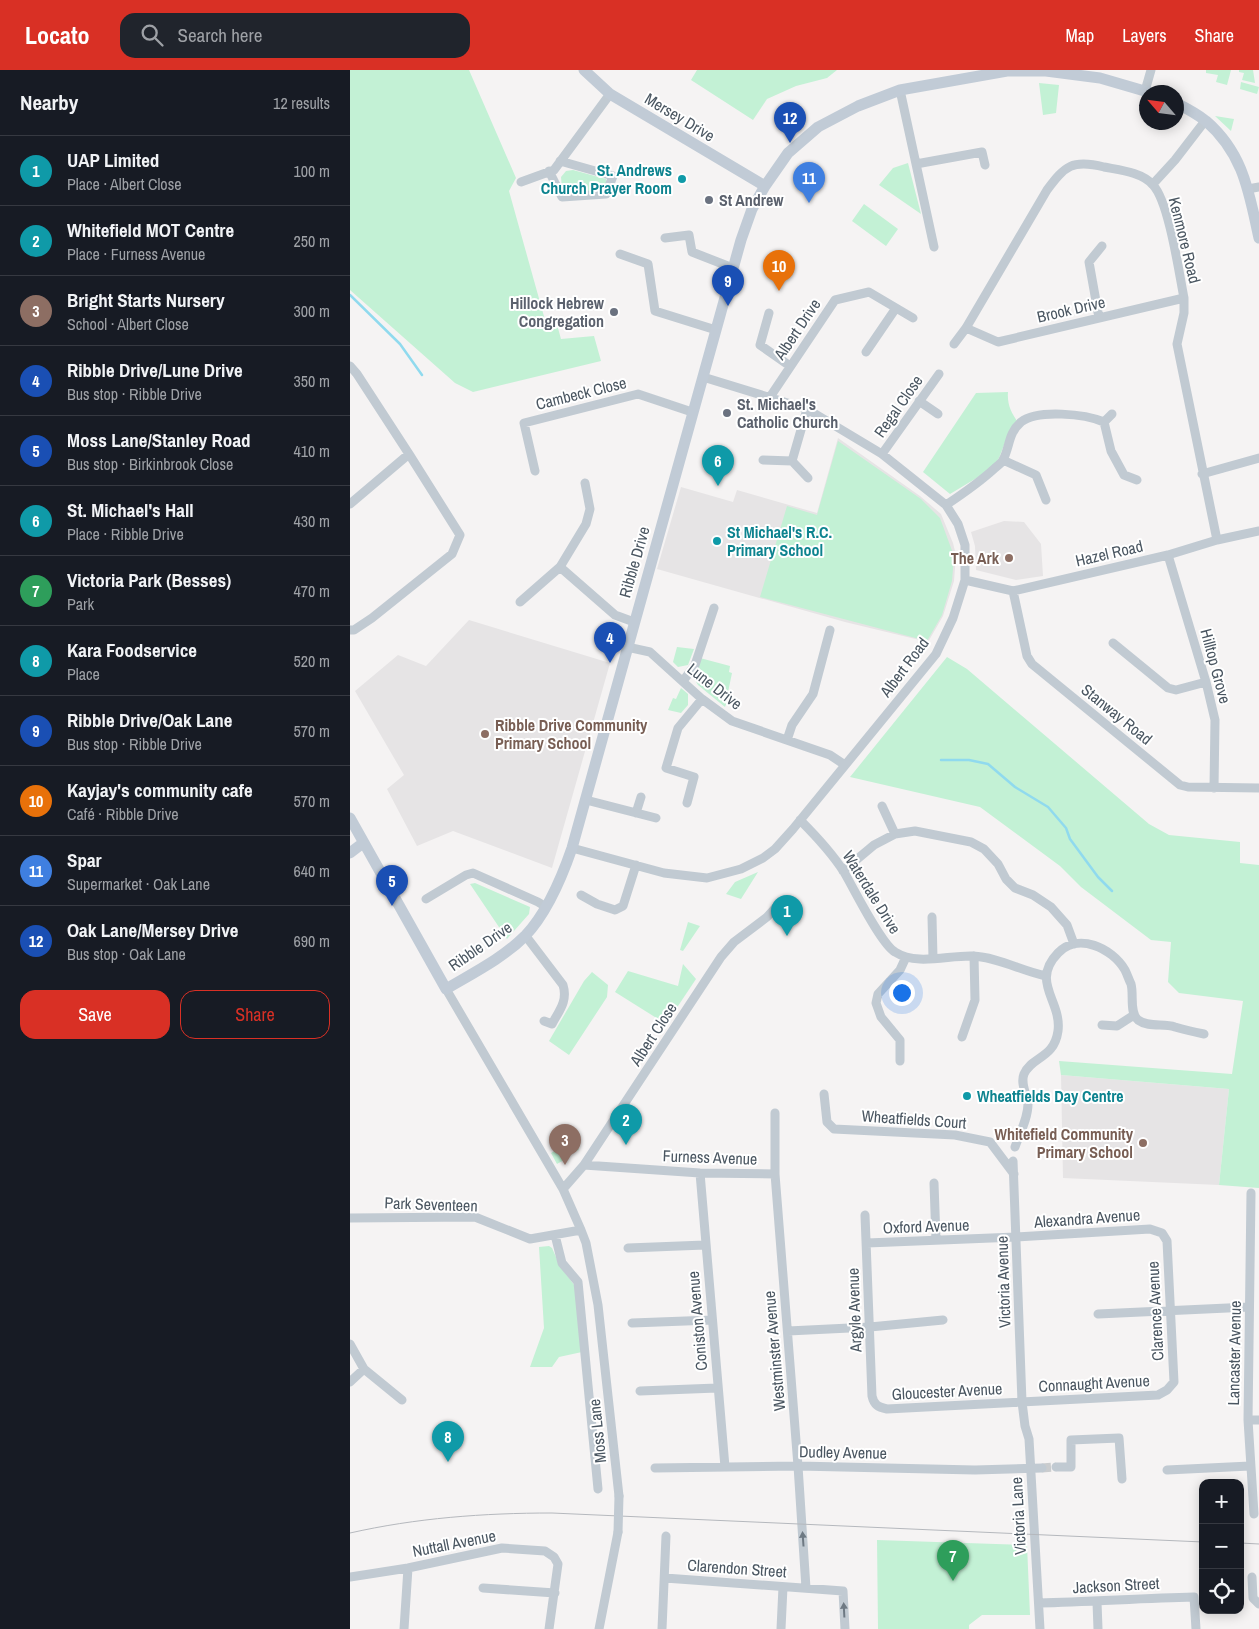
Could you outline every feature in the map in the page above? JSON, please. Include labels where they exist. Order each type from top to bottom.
[{"type":"street","name":"Mersey Drive","points":[[584,70],[610,94],[765,186]]},
{"type":"street","points":[[1148,85],[1151,70]]},
{"type":"street","name":"Ribble Drive","points":[[446,990],[493,961],[525,935],[546,907],[563,874],[586,800],[733,268],[752,209],[765,186],[788,153],[818,127],[858,106],[900,90],[967,74],[1046,71],[1100,78],[1139,90]]},
{"type":"street","points":[[900,90],[934,248]]},
{"type":"street","points":[[521,182],[554,170],[610,94]]},
{"type":"street","points":[[1184,108],[1205,121],[1227,144],[1254,188],[1259,238]]},
{"type":"street","points":[[1153,184],[1205,121]]},
{"type":"street","points":[[916,164],[982,152],[985,165]]},
{"type":"street","points":[[549,171],[562,197],[606,194],[613,176],[560,161]]},
{"type":"street","name":"Kenmore Road","points":[[954,344],[966,328],[1047,190],[1061,171],[1079,163],[1096,165],[1137,175],[1153,184],[1163,201],[1184,298],[1184,313],[1176,344],[1217,540]]},
{"type":"street","points":[[665,238],[689,235],[692,252],[733,268]]},
{"type":"street","points":[[1099,318],[1089,262],[1102,246]]},
{"type":"street","points":[[620,254],[648,264],[655,311],[716,330]]},
{"type":"street","name":"Albert Drive","points":[[770,396],[835,300],[869,292],[913,318]]},
{"type":"street","name":"Brook Drive","points":[[966,328],[998,342],[1184,298]]},
{"type":"street","points":[[866,352],[896,308]]},
{"type":"street","points":[[769,313],[760,346],[790,366]]},
{"type":"street","points":[[350,366],[354,377],[409,454],[460,535],[452,554],[372,618],[354,630],[350,630]]},
{"type":"street","name":"Regal Close","points":[[882,454],[938,374]]},
{"type":"street","name":"Albert Road","points":[[572,848],[664,873],[706,878],[741,869],[763,858],[775,849],[800,820],[936,654],[953,618],[965,580],[965,545],[958,524],[946,505],[882,454],[807,409],[770,396],[703,377]]},
{"type":"street","name":"Cambeck Close","points":[[535,471],[524,424],[638,394],[692,412]]},
{"type":"street","points":[[919,401],[938,414]]},
{"type":"street","points":[[792,461],[807,409]]},
{"type":"street","points":[[946,505],[979,483],[1003,460],[1009,439],[1022,422],[1035,416],[1052,414],[1087,417],[1104,422]]},
{"type":"street","points":[[1104,422],[1112,414]]},
{"type":"street","points":[[1104,422],[1111,451],[1121,478],[1137,480]]},
{"type":"street","points":[[350,504],[409,454]]},
{"type":"street","points":[[1202,474],[1259,458]]},
{"type":"street","points":[[763,460],[792,461],[808,478]]},
{"type":"street","points":[[1003,460],[1036,475],[1046,500]]},
{"type":"street","points":[[520,602],[560,567],[586,524],[590,509],[585,483]]},
{"type":"street","name":"Hazel Road","points":[[965,580],[1013,591],[1168,555],[1217,540],[1259,531]]},
{"type":"street","name":"Hilltop Grove","points":[[1168,555],[1206,682],[1215,720],[1214,788]]},
{"type":"street","points":[[560,567],[615,615],[634,622]]},
{"type":"street","name":"Stanway Road","points":[[1013,591],[1027,656],[1032,664],[1180,784],[1188,787],[1259,788]]},
{"type":"street","points":[[683,682],[695,665],[714,608]]},
{"type":"street","points":[[787,740],[792,725],[813,694],[830,630]]},
{"type":"street","points":[[1113,643],[1168,688],[1176,690],[1206,682]]},
{"type":"street","name":"Lune Drive","points":[[627,647],[650,652],[702,699],[732,721],[830,756],[845,766]]},
{"type":"street","points":[[687,804],[694,777],[666,768],[678,728],[702,699]]},
{"type":"street","points":[[636,813],[641,797]]},
{"type":"street","points":[[586,800],[656,818]]},
{"type":"street","points":[[882,806],[883,817],[895,834]]},
{"type":"street","points":[[350,818],[446,990],[563,1189],[581,1230]]},
{"type":"street","name":"Waterdale Drive","points":[[800,820],[824,846],[843,871],[892,951],[906,957]]},
{"type":"street","points":[[843,871],[874,845],[895,834],[915,831],[971,842],[984,849],[998,864],[1006,879],[1015,888],[1033,895],[1051,907],[1067,925],[1074,944]]},
{"type":"street","points":[[350,854],[364,843]]},
{"type":"street","points":[[582,895],[597,904],[615,910],[623,906],[636,865]]},
{"type":"street","points":[[426,899],[466,875],[473,873],[546,907]]},
{"type":"street","name":"Albert Close","points":[[563,1189],[584,1165],[721,957],[734,942],[767,917],[778,905]]},
{"type":"street","points":[[932,917],[933,958]]},
{"type":"street","points":[[525,935],[563,985],[566,994],[564,1004],[552,1024],[544,1021]]},
{"type":"street","points":[[1015,1147],[1026,1118],[1028,1103],[1023,1086],[1024,1074],[1031,1065],[1048,1054],[1055,1042],[1058,1031],[1058,1019],[1047,989],[1046,976],[1050,961],[1060,950],[1074,944],[1085,943],[1100,948],[1115,958],[1125,970],[1133,990],[1134,1015],[1138,1020],[1153,1025],[1174,1026],[1181,1030],[1204,1034]]},
{"type":"street","points":[[903,1054],[900,1040],[881,1017],[876,1003],[878,994],[900,970],[906,957],[916,959],[974,956],[994,959],[1027,972],[1046,976]]},
{"type":"street","points":[[962,1037],[975,1000],[974,956]]},
{"type":"street","points":[[1102,1025],[1117,1026],[1134,1015]]},
{"type":"street","name":"Wheatfields Court","points":[[824,1094],[827,1122],[834,1129],[955,1135],[990,1142],[1014,1174]]},
{"type":"street","name":"Westminster Avenue","points":[[774,1113],[775,1174],[806,1588]]},
{"type":"street","name":"Victoria Avenue","points":[[1013,1161],[1022,1402]]},
{"type":"street","name":"Furness Avenue","points":[[584,1165],[700,1173],[775,1174]]},
{"type":"street","name":"Coniston Avenue","points":[[700,1173],[725,1467]]},
{"type":"street","points":[[934,1182],[936,1240]]},
{"type":"street","name":"Lancaster Avenue","points":[[1251,1193],[1248,1420],[1250,1466],[1255,1485],[1254,1514]]},
{"type":"street","name":"Argyle Avenue","points":[[865,1215],[872,1396],[875,1403]]},
{"type":"street","name":"Park Seventeen","points":[[350,1218],[475,1217],[530,1239],[581,1230]]},
{"type":"street","name":"Alexandra Avenue","points":[[1016,1237],[1150,1229],[1159,1232]]},
{"type":"street","name":"Moss Lane","points":[[581,1230],[586,1242],[598,1305],[619,1496],[618,1532],[599,1629]]},
{"type":"street","name":"Clarence Avenue","points":[[1159,1232],[1167,1241],[1169,1312],[1174,1382],[1167,1390]]},
{"type":"street","points":[[555,1235],[562,1263],[578,1282],[598,1489]]},
{"type":"street","name":"Oxford Avenue","points":[[867,1243],[1016,1237]]},
{"type":"street","points":[[628,1248],[705,1245]]},
{"type":"street","points":[[1098,1314],[1250,1307]]},
{"type":"street","points":[[632,1323],[712,1320]]},
{"type":"street","points":[[788,1331],[870,1327],[943,1320]]},
{"type":"street","points":[[350,1344],[364,1369],[402,1400]]},
{"type":"street","points":[[1249,1353],[1259,1353]]},
{"type":"street","points":[[350,1382],[364,1369]]},
{"type":"street","points":[[640,1391],[718,1388]]},
{"type":"street","name":"Connaught Avenue","points":[[1022,1402],[1158,1395],[1167,1390]]},
{"type":"street","name":"Gloucester Avenue","points":[[875,1403],[879,1408],[887,1409],[1022,1402]]},
{"type":"street","name":"Victoria Lane","points":[[1022,1402],[1025,1426],[1029,1439],[1040,1629]]},
{"type":"street","points":[[1248,1420],[1259,1420]]},
{"type":"street","points":[[1056,1467],[1071,1467],[1071,1440],[1120,1438],[1122,1479]]},
{"type":"street","name":"Dudley Avenue","points":[[655,1468],[798,1466],[975,1470],[1042,1468]]},
{"type":"street","points":[[1167,1470],[1250,1466]]},
{"type":"street","points":[[662,1629],[666,1536]]},
{"type":"street","name":"Nuttall Avenue","points":[[350,1577],[408,1568],[494,1549],[545,1551],[554,1557],[558,1564],[549,1629]]},
{"type":"street","points":[[404,1629],[408,1568]]},
{"type":"street","points":[[1252,1577],[1253,1598],[1259,1604]]},
{"type":"street","name":"Clarendon Street","points":[[665,1578],[843,1591],[845,1629]]},
{"type":"street","points":[[781,1629],[783,1587]]},
{"type":"street","points":[[487,1591],[555,1593]]},
{"type":"street","name":"Jackson Street","points":[[1039,1603],[1097,1602],[1194,1596],[1196,1629]]},
{"type":"street","points":[[1097,1602],[1098,1629]]},
{"type":"shaded area","points":[[838,438],[920,496],[941,514],[956,555],[954,581],[943,616],[928,642],[845,622],[657,569],[681,487],[733,502],[737,490],[817,513]]},
{"type":"shaded area","name":"The Ark","points":[[1004,521],[1024,522],[1041,544],[1043,576],[1016,580],[976,570],[975,546],[971,532]]},
{"type":"shaded area","name":"Ribble Drive Community Primary School","points":[[469,620],[610,663],[552,868],[453,831],[417,846],[387,789],[404,775],[355,691],[398,655],[426,666]]},
{"type":"shaded area","name":"Whitefield Community Primary School","points":[[1061,1075],[1229,1089],[1219,1185],[1063,1178]]},
{"type":"green space","points":[[350,70],[469,70],[516,178],[509,191],[545,320],[556,321],[561,339],[594,336],[601,361],[473,392],[455,383],[350,290]]},
{"type":"green space","points":[[697,70],[837,70],[827,78],[796,86],[767,99],[753,120],[691,80]]},
{"type":"green space","points":[[1206,70],[1231,70],[1227,85],[1216,82],[1218,75],[1206,73]]},
{"type":"green space","points":[[1239,70],[1253,70],[1255,83],[1242,80],[1244,73],[1239,72]]},
{"type":"green space","points":[[1241,82],[1259,87],[1257,94],[1240,89]]},
{"type":"green space","points":[[1039,83],[1059,85],[1056,113],[1043,115]]},
{"type":"green space","points":[[1215,116],[1234,119],[1231,131]]},
{"type":"green space","points":[[908,163],[921,214],[879,185],[893,168]]},
{"type":"green space","points":[[573,170],[606,179],[607,182],[603,192],[566,194],[562,189],[561,177],[566,171]]},
{"type":"green space","points":[[864,204],[898,229],[886,246],[852,221]]},
{"type":"green space","points":[[1008,392],[1010,408],[1018,422],[1009,432],[999,458],[990,470],[950,494],[923,472],[976,393]]},
{"type":"green space","points":[[838,441],[921,499],[940,518],[954,556],[952,581],[942,615],[927,641],[760,597],[787,506],[817,515]]},
{"type":"green space","points":[[677,647],[694,649],[688,665],[678,667],[673,662]]},
{"type":"green space","points":[[947,657],[967,669],[1149,824],[1169,835],[1240,842],[1240,863],[1259,865],[1259,1188],[1219,1185],[1229,1089],[1061,1075],[1059,1061],[1232,1074],[1243,1001],[1179,993],[1168,982],[1171,942],[1151,940],[1081,887],[1060,866],[980,807],[850,777]]},
{"type":"green space","points":[[700,658],[730,666],[729,672],[732,673],[725,707],[696,682],[696,672]]},
{"type":"green space","points":[[681,688],[688,694],[688,705],[681,713],[668,710],[673,698],[676,699]]},
{"type":"green space","points":[[758,872],[741,899],[726,894],[735,882]]},
{"type":"green space","points":[[475,883],[530,907],[529,914],[507,939],[470,884]]},
{"type":"green space","points":[[688,922],[700,926],[683,951],[680,950]]},
{"type":"green space","points":[[683,964],[696,979],[666,1024],[615,992],[628,971],[678,986]]},
{"type":"green space","points":[[592,972],[608,985],[607,997],[569,1055],[549,1041],[584,981]]},
{"type":"green space","points":[[570,1142],[572,1145],[575,1143],[579,1150],[575,1150],[563,1157],[564,1160],[557,1164],[551,1153]]},
{"type":"green space","points":[[549,1246],[552,1248],[560,1266],[575,1286],[582,1352],[559,1357],[552,1367],[530,1367],[544,1328],[539,1247]]},
{"type":"green space","points":[[877,1540],[1027,1545],[1030,1615],[982,1615],[969,1625],[969,1629],[878,1629]]},
{"type":"waterway","points":[[350,295],[400,344],[422,375]]},
{"type":"waterway","points":[[941,760],[969,760],[988,764],[1015,787],[1048,807],[1066,828],[1070,839],[1098,877],[1112,891]]},
{"type":"tunnel","points":[[1042,1468],[1056,1467]]},
{"type":"tram line","points":[[350,1533],[450,1517],[552,1513],[1199,1542]]},
{"type":"tram line","points":[[1244,1543],[1259,1544]]},
{"type":"place","name":"Oak Lane/Mersey Drive","points":[[790,143]]},
{"type":"place","name":"St. Andrews Church Prayer Room","points":[[682,179]]},
{"type":"place","name":"St Andrew","points":[[709,200]]},
{"type":"place","name":"Spar","points":[[809,203]]},
{"type":"place","name":"Kayjay's community cafe","points":[[779,291]]},
{"type":"place","name":"Ribble Drive/Oak Lane","points":[[728,306]]},
{"type":"place","name":"Hillock Hebrew Congregation","points":[[614,312]]},
{"type":"place","name":"St. Michael's Catholic Church","points":[[727,413]]},
{"type":"place","name":"St. Michael's Hall","points":[[718,486]]},
{"type":"place","name":"St Michael's R.C. Primary School","points":[[717,541]]},
{"type":"place","name":"The Ark","points":[[1009,558]]},
{"type":"place","name":"Ribble Drive/Lune Drive","points":[[610,663]]},
{"type":"place","name":"Ribble Drive Community Primary School","points":[[485,734]]},
{"type":"place","name":"Moss Lane/Stanley Road","points":[[392,906]]},
{"type":"place","name":"UAP Limited","points":[[787,936]]},
{"type":"place","name":"Wheatfields Day Centre","points":[[967,1096]]},
{"type":"place","name":"Whitefield Community Primary School","points":[[1143,1143]]},
{"type":"place","name":"Whitefield MOT Centre","points":[[626,1145]]},
{"type":"place","name":"Bright Starts Nursery","points":[[565,1165]]},
{"type":"place","name":"Kara Foodservice","points":[[448,1462]]},
{"type":"place","name":"Victoria Park (Besses)","points":[[953,1581]]}]
